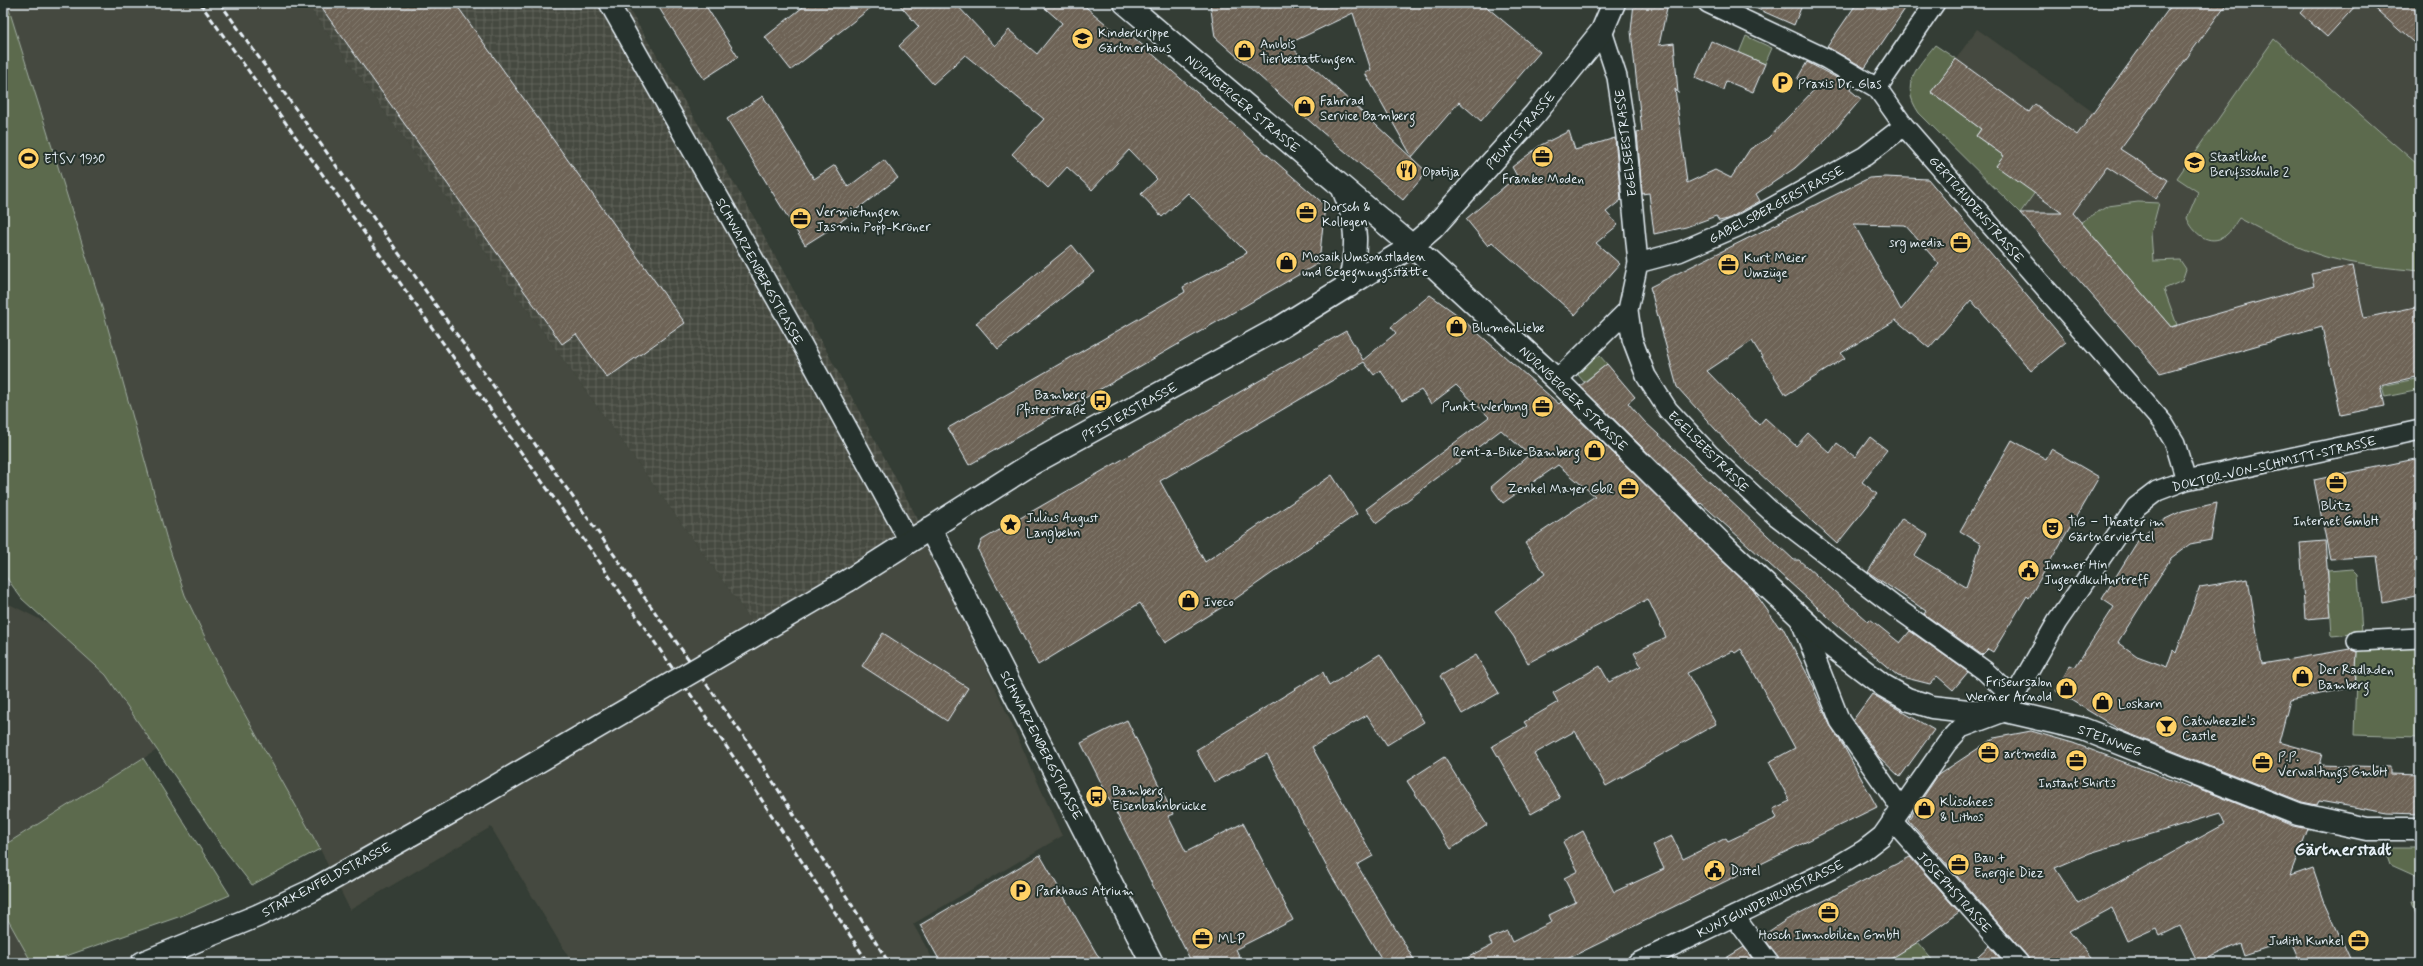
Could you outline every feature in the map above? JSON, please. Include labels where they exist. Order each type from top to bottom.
[{"type":"street","name":"SCHWARZENBERGSTRASSE","points":[[609,3],[799,340],[909,541]]},
{"type":"street","name":"NÜRNBERGER STRASSE","points":[[1125,3],[1412,246],[1557,380],[1723,545],[1830,645],[1884,686],[1907,699],[1932,707],[1968,711],[2006,711]]},
{"type":"street","name":"PEUNTSTRASSE","points":[[1412,246],[1433,228],[1525,125],[1602,31],[1614,3]]},
{"type":"street","name":"GERTRAUDENSTRASSE","points":[[1708,3],[1827,60],[1877,88],[1904,126],[2163,423],[2175,443],[2186,480]]},
{"type":"street","points":[[1877,88],[1935,3]]},
{"type":"street","name":"EGELSEESTRASSE","points":[[1602,31],[1617,77],[1638,263],[1628,310],[1632,338],[1646,376],[1668,410],[1709,454],[1775,515],[1814,546],[1985,671],[2004,689],[2006,711]]},
{"type":"street","name":"GABELSBERGERSTRASSE","points":[[1638,263],[1679,252],[1737,227],[1865,156],[1904,126]]},
{"type":"street","points":[[1343,188],[1355,225],[1356,252],[1349,286]]},
{"type":"street","name":"PFISTERSTRASSE","points":[[462,806],[849,580],[1033,463],[1281,327],[1412,246]]},
{"type":"street","points":[[1557,380],[1628,310]]},
{"type":"street","name":"DOKTOR-VON-SCHMITT-STRASSE","points":[[2006,711],[2061,615],[2136,507],[2157,491],[2186,480],[2420,430]]},
{"type":"street","name":"SCHWARZENBERGSTRASSE","points":[[930,528],[1152,963]]},
{"type":"street","name":"NÜRNBERGER STRASSE","points":[[1798,614],[1840,721],[1896,814]]},
{"type":"street","points":[[2357,642],[2420,638]]},
{"type":"street","points":[[1896,814],[1947,743],[1962,728],[2006,711]]},
{"type":"street","name":"STEINWEG","points":[[2006,711],[2083,729],[2298,814],[2367,829],[2420,829]]},
{"type":"street","name":"STARKENFELDSTRASSE","points":[[142,963],[257,916],[311,890],[462,806]]},
{"type":"street","name":"KUNIGUNDENRUHSTRASSE","points":[[1638,963],[1832,868],[1864,850],[1882,836],[1896,814]]},
{"type":"street","name":"JOSEPHSTRASSE","points":[[1896,814],[2019,963]]},
{"type":"street","points":[[1734,916],[1769,963]]},
{"type":"shaded area","points":[[7,3],[306,3],[762,635],[927,536],[1062,836],[913,924],[935,963],[572,963],[491,827],[350,910],[320,849],[225,679],[185,595],[169,547],[104,314]]},
{"type":"shaded area","points":[[306,3],[625,3],[750,210],[927,536],[762,635]]},
{"type":"shaded area","name":"Staatliche Berufsschule 2","points":[[2173,3],[2420,3],[2420,376],[2380,385],[2385,406],[2341,415],[2322,327],[2160,373],[2020,213],[1919,113],[1912,103],[1910,83],[1915,72],[1935,45],[1956,59],[1977,29],[2093,112]]},
{"type":"shaded area","points":[[3,601],[53,626],[106,675],[157,750],[3,846]]},
{"type":"shaded area","points":[[3,911],[32,963],[3,963]]},
{"type":"green space","points":[[3,3],[7,3],[104,314],[169,547],[185,595],[225,679],[320,849],[252,885],[227,853],[106,675],[22,599],[3,573]]},
{"type":"green space","points":[[1746,36],[1772,48],[1765,64],[1739,53]]},
{"type":"green space","points":[[2274,39],[2417,164],[2420,162],[2420,271],[2361,264],[2326,257],[2293,245],[2239,218],[2231,230],[2219,239],[2213,240],[2202,237],[2193,229],[2187,218],[2198,192],[2177,178]]},
{"type":"green space","points":[[1935,45],[1956,59],[1931,92],[1981,129],[1976,136],[2004,156],[1996,166],[2049,173],[2020,213],[1919,113],[1913,103],[1911,85],[1913,77],[1922,61]]},
{"type":"green space","points":[[2138,202],[2159,203],[2151,233],[2153,261],[2180,260],[2186,269],[2182,281],[2164,289],[2177,325],[2171,327],[2081,222],[2108,206]]},
{"type":"green space","points":[[1600,356],[1607,364],[1584,382],[1578,375],[1579,372],[1590,361]]},
{"type":"green space","points":[[2420,378],[2420,390],[2385,397],[2382,386]]},
{"type":"green space","points":[[2353,569],[2358,574],[2362,633],[2332,636],[2328,571]]},
{"type":"green space","points":[[2420,645],[2416,653],[2420,660],[2420,737],[2354,735],[2357,648]]},
{"type":"green space","points":[[143,758],[230,895],[181,916],[46,963],[32,963],[3,911],[3,846]]},
{"type":"green space","points":[[2385,848],[2418,848],[2420,878],[2391,865]]},
{"type":"green space","points":[[2412,901],[2420,901],[2420,926]]},
{"type":"green space","points":[[1917,942],[1935,963],[1884,963]]},
{"type":"building","points":[[318,3],[455,3],[685,323],[607,378],[576,334],[562,344]]},
{"type":"building","points":[[656,3],[704,3],[738,57],[704,79]]},
{"type":"building","points":[[808,3],[877,3],[791,70],[765,37]]},
{"type":"building","points":[[898,3],[955,3],[995,46],[1009,30],[1037,54],[1062,23],[1039,3],[1081,3],[1119,35],[1124,29],[1325,205],[1319,263],[969,465],[948,428],[1185,292],[1183,287],[1247,253],[1188,193],[1162,217],[1141,194],[1157,179],[1129,150],[1092,190],[1067,167],[1048,188],[1012,154],[1044,119],[965,55],[933,84],[899,46],[919,27]]},
{"type":"building","points":[[1210,3],[1482,3],[1540,52],[1481,121],[1459,102],[1412,157],[1365,73],[1371,70],[1353,13],[1288,44],[1427,172],[1403,200],[1322,132],[1215,37]]},
{"type":"building","points":[[1634,3],[1668,3],[1659,45],[1674,43],[1678,93],[1675,89],[1687,183],[1715,170],[1731,178],[1750,149],[1768,138],[1813,91],[1797,79],[1807,62],[1852,86],[1850,90],[1861,99],[1827,139],[1795,168],[1756,194],[1760,201],[1728,219],[1719,221],[1716,216],[1686,227],[1654,234],[1649,193],[1642,194],[1637,132],[1642,131],[1631,31]]},
{"type":"building","points":[[1744,3],[1803,3],[1794,25]]},
{"type":"building","points":[[1857,3],[1909,3],[1865,68],[1827,47]]},
{"type":"building","points":[[2173,3],[2227,3],[2120,149],[2168,180],[2156,199],[2107,167],[2073,213],[2171,327],[2314,286],[2311,274],[2353,266],[2364,318],[2420,306],[2420,376],[2380,385],[2385,406],[2341,415],[2322,327],[2160,373],[2020,213],[2062,213],[1996,166],[2004,156],[1976,136],[1981,129],[1931,92],[1956,59],[2029,112],[2035,104],[2077,135]]},
{"type":"building","points":[[2309,3],[2358,3],[2327,37],[2300,13]]},
{"type":"building","points":[[2369,3],[2420,3],[2420,48],[2398,29]]},
{"type":"building","points":[[1711,41],[1765,64],[1753,92],[1726,81],[1723,90],[1695,78]]},
{"type":"building","points":[[763,96],[814,179],[835,165],[848,187],[884,160],[898,178],[835,226],[805,245],[727,119]]},
{"type":"building","points":[[1569,131],[1575,150],[1615,138],[1621,200],[1606,212],[1618,225],[1596,243],[1620,264],[1575,315],[1492,242],[1488,246],[1466,219],[1517,176],[1512,167],[1541,145]]},
{"type":"building","points":[[1885,177],[1928,179],[2066,342],[2031,371],[1971,300],[1929,348],[1896,320],[1841,353],[1845,358],[1786,395],[1752,341],[1707,371],[1759,425],[1765,418],[1796,446],[1808,433],[1830,453],[1837,443],[1855,457],[1870,437],[1887,450],[1862,482],[1877,494],[1837,544],[1735,451],[1677,387],[1650,287],[1869,178]],"holes":[[[1854,224],[1905,225],[1939,264],[1901,310]]]},
{"type":"building","points":[[1072,245],[1094,272],[998,349],[976,323]]},
{"type":"building","points":[[1430,295],[1455,313],[1559,404],[1561,402],[1753,590],[1779,627],[1782,626],[1815,689],[1814,690],[1830,725],[1844,747],[1877,807],[1559,963],[1457,963],[1492,945],[1489,939],[1507,931],[1512,942],[1552,922],[1549,915],[1576,902],[1564,878],[1578,871],[1563,842],[1583,831],[1614,892],[1664,869],[1653,845],[1672,836],[1683,859],[1726,838],[1728,841],[1777,818],[1773,809],[1790,801],[1769,762],[1795,748],[1741,649],[1735,653],[1733,651],[1687,673],[1716,724],[1606,786],[1575,731],[1534,754],[1560,798],[1531,814],[1492,746],[1527,726],[1524,722],[1558,702],[1553,693],[1600,666],[1609,682],[1641,666],[1634,653],[1666,637],[1648,599],[1528,663],[1514,637],[1495,611],[1545,574],[1525,543],[1595,496],[1558,465],[1503,503],[1491,487],[1529,455],[1501,430],[1377,523],[1366,509],[1489,417],[1456,385],[1431,404],[1421,390],[1402,401],[1380,370],[1374,375],[1364,362],[1160,481],[1205,562],[1332,475],[1357,514],[1235,599],[1165,643],[1140,603],[1038,665],[978,550],[982,540],[1346,331],[1363,360],[1396,333],[1391,327]]},
{"type":"building","points":[[1607,364],[1635,397],[1628,403],[1645,422],[1794,560],[1799,560],[1868,621],[1870,619],[1900,643],[1910,631],[1968,672],[1953,690],[1937,676],[1930,684],[1898,676],[1827,616],[1701,503],[1700,504],[1580,386]]},
{"type":"building","points":[[2012,440],[2046,459],[2051,449],[2099,477],[2029,598],[2027,596],[1993,652],[1988,649],[1982,655],[1924,614],[1926,611],[1868,572],[1902,518],[1928,535],[1915,556],[1966,587],[1981,544],[1960,531]]},
{"type":"building","points":[[2420,458],[2420,595],[2383,603],[2377,556],[2330,559],[2314,480]]},
{"type":"building","points":[[2217,503],[2211,540],[2190,544],[2171,558],[2118,642],[2137,656],[2167,667],[2173,650],[2176,653],[2200,587],[2248,579],[2262,664],[2350,649],[2357,652],[2355,687],[2290,700],[2279,742],[2322,754],[2319,765],[2390,767],[2390,774],[2420,775],[2420,814],[2388,813],[2319,801],[2317,805],[2302,802],[2120,730],[2056,691],[2070,665],[2075,667],[2114,607],[2102,599],[2139,539],[2159,522],[2182,511]]},
{"type":"building","points":[[2325,541],[2331,617],[2305,619],[2300,543]]},
{"type":"building","points":[[883,633],[968,688],[947,721],[862,666]]},
{"type":"building","points":[[1380,654],[1424,722],[1387,745],[1367,715],[1312,747],[1373,856],[1357,865],[1416,963],[1384,963],[1331,875],[1267,754],[1214,782],[1196,750],[1323,672],[1329,686]]},
{"type":"building","points":[[1476,655],[1499,693],[1462,714],[1440,676]]},
{"type":"building","points":[[1872,694],[1934,730],[1900,777],[1879,757],[1853,720]]},
{"type":"building","points":[[1127,720],[1173,814],[1168,816],[1186,852],[1243,823],[1293,920],[1236,949],[1242,963],[1192,963],[1081,743]]},
{"type":"building","points":[[2031,731],[2073,743],[2190,787],[2191,785],[2293,826],[2308,829],[2290,876],[2313,868],[2325,903],[2352,963],[2300,963],[2290,940],[2244,955],[2240,943],[2198,963],[2180,926],[2160,936],[2156,928],[2127,941],[2112,908],[2069,931],[2095,963],[2030,963],[2027,956],[1908,820],[1938,775],[1994,738]],"holes":[[[2220,813],[2225,824],[2078,904],[2055,868],[2090,853]]]},
{"type":"building","points":[[1444,757],[1487,825],[1451,849],[1407,781]]},
{"type":"building","name":"Parkhaus Atrium","points":[[1040,855],[1102,963],[941,963],[920,925]]},
{"type":"building","points":[[1910,857],[1959,912],[1918,942],[1884,963],[1780,963],[1778,956],[1762,936],[1786,920]]},
{"type":"building","points":[[1989,946],[2004,963],[1970,963]]},
{"type":"building","points":[[1744,947],[1755,963],[1718,963]]},
{"type":"railway","points":[[200,3],[596,557],[737,762],[868,963]]},
{"type":"railway","points":[[220,3],[747,741],[889,963]]},
{"type":"place","name":"Kinderkrippe Gärtnerhaus","points":[[1082,39]]},
{"type":"place","name":"Anubis Tierbestattungen","points":[[1244,50]]},
{"type":"place","name":"Praxis Dr. Glas","points":[[1782,83]]},
{"type":"place","name":"Fahrrad Service Bamberg","points":[[1305,107]]},
{"type":"place","name":"Franke Moden","points":[[1543,156]]},
{"type":"place","name":"ETSV 1930","points":[[29,158]]},
{"type":"place","name":"Staatliche Berufsschule 2","points":[[2195,163]]},
{"type":"place","name":"Opatija","points":[[1407,171]]},
{"type":"place","name":"Dorsch & Kollegen","points":[[1307,213]]},
{"type":"place","name":"Vermietungen Jasmin Popp-Kröner","points":[[800,218]]},
{"type":"place","name":"srg media","points":[[1960,242]]},
{"type":"place","name":"Mosaik Umsonstladen und Begegnungsstätte","points":[[1286,263]]},
{"type":"place","name":"Kurt Meier Umzüge","points":[[1728,264]]},
{"type":"place","name":"BlumenLiebe","points":[[1457,327]]},
{"type":"place","name":"Bamberg Pfisterstraße","points":[[1101,401]]},
{"type":"place","name":"Punkt Werbung","points":[[1543,406]]},
{"type":"place","name":"Rent-a-Bike-Bamberg","points":[[1595,451]]},
{"type":"place","name":"Blitz Internet GmbH","points":[[2336,483]]},
{"type":"place","name":"Zenkel Mayer GbR","points":[[1629,488]]},
{"type":"place","name":"Julius August Langbehn","points":[[1011,524]]},
{"type":"place","name":"TiG – Theater im Gärtnerviertel","points":[[2053,528]]},
{"type":"place","name":"Immer Hin Jugendkulturtreff","points":[[2028,571]]},
{"type":"place","name":"Iveco","points":[[1188,601]]},
{"type":"place","name":"Der Radladen Bamberg","points":[[2303,676]]},
{"type":"place","name":"Friseursalon Werner Arnold","points":[[2067,688]]},
{"type":"place","name":"Loskarn","points":[[2103,703]]},
{"type":"place","name":"Catwheezle's Castle","points":[[2167,727]]},
{"type":"place","name":"artmedia","points":[[1989,753]]},
{"type":"place","name":"Instant Shirts","points":[[2077,760]]},
{"type":"place","name":"P.P. Verwaltungs GmbH","points":[[2263,763]]},
{"type":"place","name":"Bamberg Eisenbahnbrücke","points":[[1096,797]]},
{"type":"place","name":"Klischees & Lithos","points":[[1925,808]]},
{"type":"place","name":"Bau + Energie Diez","points":[[1959,864]]},
{"type":"place","name":"Distel","points":[[1715,870]]},
{"type":"place","name":"Parkhaus Atrium","points":[[1020,890]]},
{"type":"place","name":"Hosch Immobilien GmbH","points":[[1829,912]]},
{"type":"place","name":"MLP","points":[[1202,938]]},
{"type":"place","name":"Judith Kunkel","points":[[2359,940]]},
{"type":"district","name":"Gärtnerstadt","points":[[2343,849]]}]
